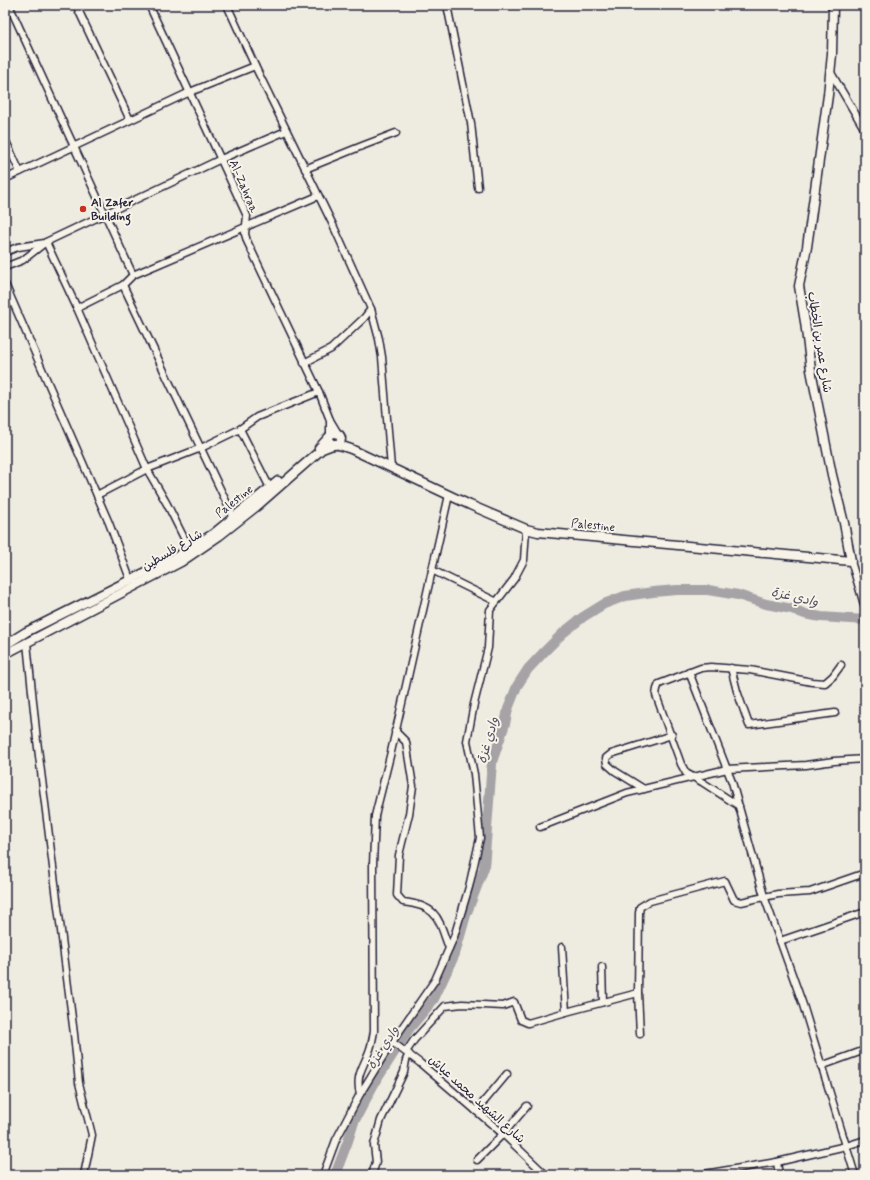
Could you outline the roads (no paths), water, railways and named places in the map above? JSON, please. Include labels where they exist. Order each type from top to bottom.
[{"type":"street","points":[[9,5],[133,275]]},
{"type":"street","points":[[76,5],[130,120]]},
{"type":"street","name":"Al-Zahraa","points":[[149,5],[247,216],[247,241],[304,364],[319,392],[338,440]]},
{"type":"street","points":[[227,5],[371,309],[379,339],[382,358],[391,468]]},
{"type":"street","points":[[447,5],[471,122],[478,188]]},
{"type":"street","name":"شارع عمر بن الخطاب","points":[[833,5],[832,54],[828,95],[807,248],[799,286],[811,370],[832,475],[844,523],[851,561],[865,608]]},
{"type":"street","points":[[5,179],[190,92],[255,66]]},
{"type":"street","points":[[830,70],[865,130]]},
{"type":"street","points":[[5,267],[24,260],[46,242],[221,159],[286,132]]},
{"type":"street","points":[[305,169],[396,133]]},
{"type":"street","points":[[5,139],[20,172]]},
{"type":"street","points":[[77,308],[123,285],[133,275],[318,196]]},
{"type":"street","points":[[5,252],[18,247],[46,242]]},
{"type":"street","points":[[46,242],[77,308],[147,469],[167,504],[189,548]]},
{"type":"street","points":[[5,284],[97,495],[130,579]]},
{"type":"street","points":[[123,285],[234,518]]},
{"type":"street","points":[[304,364],[331,349],[364,318],[371,309]]},
{"type":"street","points":[[97,495],[147,469],[201,448],[240,429],[257,416],[319,392]]},
{"type":"street","name":"Al-Zahraa","points":[[330,420],[330,436]]},
{"type":"street","points":[[240,429],[270,488]]},
{"type":"street","name":"Palestine","points":[[330,436],[330,442],[338,440],[391,468],[449,495],[526,529],[538,532],[851,561]]},
{"type":"street","name":"Palestine","points":[[5,645],[26,632],[178,556],[213,534],[320,447],[330,436]]},
{"type":"street","name":"شارع فلسطين","points":[[5,654],[180,562],[219,536],[257,506],[322,449],[338,440]]},
{"type":"street","points":[[360,1094],[357,1080],[361,1067],[370,1049],[374,1031],[373,835],[375,816],[449,495]]},
{"type":"street","points":[[323,1175],[336,1140],[360,1094],[400,1048],[435,980],[454,937],[469,887],[480,838],[474,774],[467,741],[474,704],[488,648],[490,610],[514,579],[524,560],[526,529]]},
{"type":"street","points":[[432,570],[495,601]]},
{"type":"street","points":[[27,643],[36,740],[79,1083],[92,1134],[84,1175]]},
{"type":"street","points":[[738,806],[686,773],[681,764],[672,735],[656,694],[656,689],[660,684],[701,668],[731,668],[750,670],[812,682],[825,683],[833,676],[841,665]]},
{"type":"street","points":[[731,668],[737,691],[749,724],[835,713]]},
{"type":"street","points":[[690,672],[727,769],[764,896],[803,1005],[855,1175]]},
{"type":"street","points":[[395,731],[406,742],[413,786],[409,814],[399,855],[397,895],[403,902],[417,904],[429,909],[436,915],[449,948]]},
{"type":"street","points":[[644,789],[615,771],[607,764],[606,758],[611,754],[672,735]]},
{"type":"street","points":[[540,827],[627,793],[727,769],[806,765],[865,759]]},
{"type":"street","points":[[640,1034],[638,994],[638,933],[640,907],[650,901],[725,881],[734,900],[741,902],[764,896],[810,892],[865,873]]},
{"type":"street","points":[[780,941],[865,912]]},
{"type":"street","points":[[562,947],[566,1012]]},
{"type":"street","points":[[602,967],[603,1002]]},
{"type":"street","points":[[400,1048],[414,1040],[445,1006],[462,1004],[503,1006],[514,1002],[521,1020],[528,1023],[638,994]]},
{"type":"street","points":[[372,1175],[376,1162],[374,1145],[381,1120],[404,1072],[406,1060],[400,1048]]},
{"type":"street","name":"شارع الشهيد محمد عياش","points":[[400,1048],[503,1134],[546,1175]]},
{"type":"street","points":[[821,1066],[865,1050]]},
{"type":"street","points":[[476,1111],[507,1074]]},
{"type":"street","points":[[477,1160],[503,1134],[526,1106]]},
{"type":"street","points":[[698,1175],[777,1162],[846,1146],[865,1140]]},
{"type":"street","points":[[777,1162],[779,1175]]},
{"type":"waterway","name":"وادي غزة","points":[[335,1175],[354,1122],[374,1084],[409,1029],[434,999],[455,954],[466,915],[484,868],[492,762],[505,724],[508,709],[517,686],[528,669],[544,652],[563,633],[583,617],[604,604],[625,596],[653,592],[708,590],[738,595],[766,604],[792,609],[805,614],[821,617],[865,620]]},
{"type":"place","name":"Al Zafer Building","points":[[83,209]]}]
